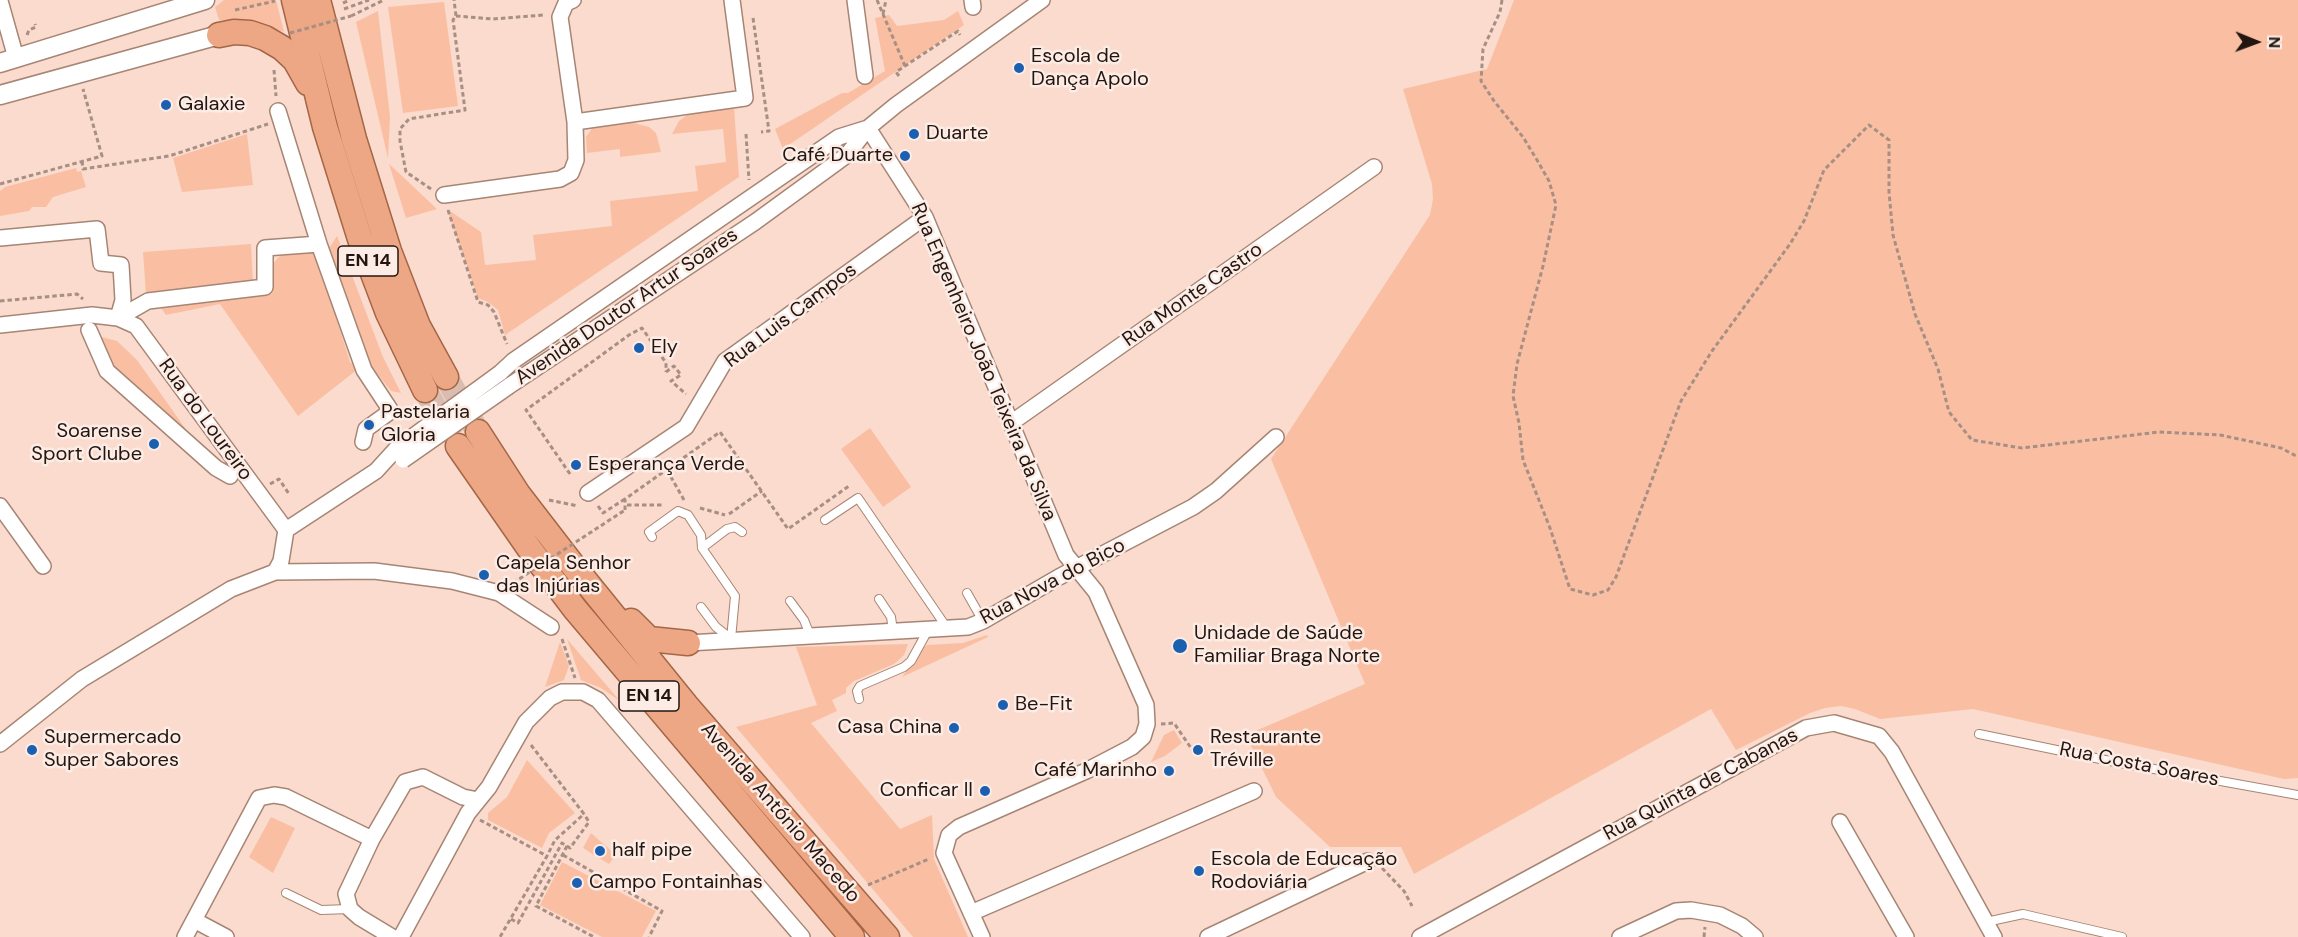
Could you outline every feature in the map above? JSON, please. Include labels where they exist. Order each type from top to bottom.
[{"type":"highway","name":"EN 14","points":[[294,0],[325,127],[360,239],[387,314],[425,390]]},
{"type":"highway","name":"EN 14","points":[[318,0],[354,139],[389,251],[418,326],[446,377]]},
{"type":"highway","points":[[219,35],[250,33],[265,38],[282,48],[295,60],[306,78],[325,127]]},
{"type":"highway","name":"Avenida António Macedo","points":[[478,432],[518,494],[575,568],[686,705],[886,937]]},
{"type":"highway","name":"Avenida António Macedo","points":[[458,446],[531,551],[575,609],[852,937]]},
{"type":"highway","points":[[575,568],[603,588],[649,639],[688,643]]},
{"type":"highway","points":[[686,705],[672,674],[672,660],[679,649],[688,643]]},
{"type":"street","points":[[8,61],[205,0]]},
{"type":"street","points":[[444,195],[560,179],[571,173],[576,160],[575,122],[560,16],[566,3],[573,0]]},
{"type":"street","points":[[575,122],[745,98],[732,0]]},
{"type":"street","points":[[855,0],[865,76]]},
{"type":"street","name":"Avenida Doutor Artur Soares","points":[[286,530],[376,471],[505,380],[773,208],[848,155],[868,128],[896,105],[1042,0]]},
{"type":"street","points":[[0,1],[8,61],[17,76],[5,93]]},
{"type":"street","points":[[5,93],[219,35]]},
{"type":"street","points":[[279,116],[318,244],[364,370],[391,411],[366,429],[363,442]]},
{"type":"street","name":"Avenida Doutor Artur Soares","points":[[505,380],[513,361],[839,138],[868,128]]},
{"type":"street","name":"Rua Engenheiro João Teixeira da Silva","points":[[868,128],[925,217],[1066,555],[1096,592],[1146,705],[1147,724],[1143,737],[1132,747],[1086,771],[959,826],[949,835],[944,853]]},
{"type":"street","name":"Rua Monte Castro","points":[[1011,423],[1374,167]]},
{"type":"street","name":"Rua Luis Campos","points":[[588,493],[686,427],[724,361],[925,217]]},
{"type":"street","points":[[0,238],[97,229],[101,263],[121,265],[123,300],[118,318]]},
{"type":"street","points":[[0,325],[92,315],[118,318],[148,301],[266,287],[265,248],[318,244]]},
{"type":"street","name":"Rua do Loureiro","points":[[118,318],[136,326],[286,530]]},
{"type":"street","points":[[89,330],[107,370],[216,468],[230,476]]},
{"type":"street","name":"Rua Nova do Bico","points":[[688,643],[969,627],[1193,507],[1216,491],[1276,437]]},
{"type":"street","points":[[0,506],[44,566]]},
{"type":"street","points":[[275,572],[281,561],[286,530]]},
{"type":"street","points":[[0,744],[82,679],[231,589],[275,572],[374,571],[452,581],[499,593],[551,627]]},
{"type":"street","points":[[400,937],[468,813],[489,788],[526,722],[550,698],[579,687],[598,700],[802,937]]},
{"type":"street","name":"Rua Quinta de Cabanas","points":[[1420,937],[1806,728],[1834,723],[1879,736],[1892,752],[1994,937]]},
{"type":"street","points":[[392,937],[350,909],[346,894],[372,839],[405,782],[423,777],[463,797],[478,800]]},
{"type":"street","points":[[971,914],[1254,791]]},
{"type":"street","points":[[185,937],[259,798],[274,795],[286,797],[372,839]]},
{"type":"street","points":[[1840,822],[1905,937]]},
{"type":"street","points":[[944,853],[982,937]]},
{"type":"street","points":[[1208,937],[1371,862]]},
{"type":"street","points":[[1620,937],[1676,911],[1691,910],[1720,915],[1742,926],[1755,937]]},
{"type":"street","points":[[194,920],[226,937]]},
{"type":"lane","points":[[825,520],[858,498],[947,628]]},
{"type":"lane","points":[[652,537],[649,532],[678,511],[687,515],[701,535],[702,548],[735,596],[731,639]]},
{"type":"lane","points":[[702,548],[727,530],[735,527],[742,532]]},
{"type":"lane","points":[[967,593],[983,621]]},
{"type":"lane","points":[[879,599],[891,617],[893,631]]},
{"type":"lane","points":[[790,601],[804,620],[810,635]]},
{"type":"lane","points":[[701,607],[716,627],[731,639]]},
{"type":"lane","points":[[859,699],[860,686],[904,667],[911,661],[928,630]]},
{"type":"lane","name":"Rua Costa Soares","points":[[1979,734],[2110,761],[2298,795]]},
{"type":"lane","points":[[286,893],[321,910],[350,909]]},
{"type":"lane","points":[[1986,922],[2023,914],[2122,937]]},
{"type":"path","points":[[235,10],[280,0]]},
{"type":"path","points":[[343,3],[350,0]]},
{"type":"path","points":[[344,9],[369,0]]},
{"type":"path","points":[[290,33],[351,16],[384,0]]},
{"type":"path","points":[[454,0],[456,16],[453,20],[465,110],[409,119],[400,129],[400,141],[406,172],[425,187],[444,195],[478,302],[488,305],[495,312],[507,344]]},
{"type":"path","points":[[877,0],[905,66]]},
{"type":"path","points":[[883,16],[886,0]]},
{"type":"path","points":[[1502,0],[1500,12],[1483,49],[1481,81],[1523,137],[1537,160],[1549,181],[1556,205],[1546,256],[1517,364],[1513,396],[1523,460],[1550,528],[1570,589],[1593,595],[1608,590],[1616,577],[1681,401],[1712,351],[1795,237],[1804,221],[1824,170],[1869,125],[1889,140],[1889,192],[1893,235],[1915,314],[1938,369],[1949,411],[1972,440],[2022,448],[2159,432],[2220,435],[2281,448],[2298,457]]},
{"type":"path","points":[[456,16],[493,19],[549,15]]},
{"type":"path","points":[[753,18],[769,131],[761,132]]},
{"type":"path","points":[[27,37],[29,30],[36,27],[35,24]]},
{"type":"path","points":[[899,76],[896,72],[958,31],[960,35]]},
{"type":"path","points":[[82,161],[83,169],[169,156],[279,116],[274,68]]},
{"type":"path","points":[[0,184],[102,156],[82,87]]},
{"type":"path","points":[[746,134],[747,175]]},
{"type":"path","points":[[0,301],[77,294],[88,302]]},
{"type":"path","points":[[638,322],[666,363],[666,372],[674,366],[681,375],[671,381],[674,386]]},
{"type":"path","points":[[570,474],[526,410],[642,328]]},
{"type":"path","points":[[513,583],[625,510],[625,499],[720,432],[788,529]]},
{"type":"path","points":[[667,470],[687,504]]},
{"type":"path","points":[[279,479],[289,494]]},
{"type":"path","points":[[701,535],[762,491]]},
{"type":"path","points":[[545,499],[580,507]]},
{"type":"path","points":[[592,510],[603,513]]},
{"type":"path","points":[[551,627],[563,641],[579,687]]},
{"type":"path","points":[[1159,724],[1174,723],[1193,751]]},
{"type":"path","points":[[511,919],[518,923],[562,843],[570,848],[589,822],[531,745]]},
{"type":"path","points":[[468,813],[547,856]]},
{"type":"path","points":[[500,937],[555,840],[584,814]]},
{"type":"path","points":[[567,846],[536,906],[594,937]]},
{"type":"path","points":[[867,886],[944,853]]},
{"type":"path","points":[[562,855],[662,911],[649,937]]},
{"type":"path","points":[[1371,862],[1388,872],[1404,891],[1412,906]]},
{"type":"shaded area","points":[[224,0],[276,0],[284,32],[253,21],[219,20],[215,7]]},
{"type":"shaded area","points":[[1514,0],[2298,0],[2298,778],[2284,779],[1973,709],[1880,719],[1841,706],[1810,713],[1736,750],[1711,709],[1414,874],[1401,847],[1330,847],[1276,797],[1246,735],[1365,684],[1271,459],[1430,215],[1433,199],[1432,184],[1403,89],[1487,69]]},
{"type":"shaded area","points":[[444,2],[458,106],[403,113],[388,7]]},
{"type":"shaded area","points":[[378,11],[390,117],[388,158],[356,22]]},
{"type":"shaded area","points":[[958,11],[964,25],[783,149],[775,129],[842,93],[848,93],[885,71],[875,18],[889,15],[897,26],[944,20]]},
{"type":"shaded area","points":[[734,108],[739,177],[505,335],[498,310],[478,298],[447,209],[481,232],[485,265],[536,260],[533,235],[612,226],[610,201],[698,191],[695,166],[726,162],[723,129],[672,134],[679,121],[690,113]]},
{"type":"shaded area","points":[[630,122],[649,127],[656,133],[661,152],[620,157],[620,149],[587,153],[586,137],[593,127]]},
{"type":"shaded area","points":[[247,134],[253,185],[182,192],[173,158]]},
{"type":"shaded area","points":[[389,164],[402,176],[437,209],[406,218]]},
{"type":"shaded area","points":[[76,168],[77,172],[81,171],[86,187],[53,197],[46,207],[32,207],[29,211],[0,216],[0,191],[5,187]]},
{"type":"shaded area","points":[[337,236],[383,357],[401,393],[391,391],[368,362],[328,250]]},
{"type":"shaded area","points":[[251,244],[253,283],[146,294],[143,252]]},
{"type":"shaded area","points":[[283,252],[312,253],[318,259],[350,362],[358,369],[298,416],[220,304],[166,315],[159,305],[272,294],[273,264]]},
{"type":"shaded area","points":[[98,336],[117,341],[137,360],[192,438],[111,368]]},
{"type":"shaded area","points":[[870,428],[911,487],[883,507],[841,449]]},
{"type":"shaded area","points":[[987,635],[988,637],[902,677],[927,645],[963,643]]},
{"type":"shaded area","points":[[567,639],[620,701],[601,688],[581,680]]},
{"type":"shaded area","points":[[560,642],[569,666],[564,680],[545,687]]},
{"type":"shaded area","points":[[908,644],[904,655],[894,664],[854,681],[846,688],[846,693],[832,700],[837,711],[811,723],[900,829],[932,815],[934,859],[968,937],[913,937],[736,727],[817,705],[796,647]]},
{"type":"shaded area","points":[[1174,730],[1182,743],[1165,756],[1151,762],[1164,735]]},
{"type":"shaded area","points":[[527,760],[575,813],[549,833],[542,848],[488,820],[488,813],[507,797]]},
{"type":"shaded area","points":[[271,817],[295,828],[273,873],[249,857]]},
{"type":"shaded area","name":"half pipe","points":[[591,833],[616,855],[609,864],[583,848]]},
{"type":"shaded area","name":"Campo Fontainhas","points":[[562,862],[656,911],[642,937],[602,937],[540,905]]},
{"type":"tunnel","points":[[446,377],[478,432]]},
{"type":"tunnel","points":[[425,390],[452,437]]},
{"type":"place","name":"Escola de Dança Apolo","points":[[1019,68]]},
{"type":"place","name":"Galaxie","points":[[166,105]]},
{"type":"place","name":"Duarte","points":[[914,134]]},
{"type":"place","name":"Café Duarte","points":[[905,156]]},
{"type":"place","name":"Ely","points":[[639,348]]},
{"type":"place","name":"Pastelaria Gloria","points":[[369,425]]},
{"type":"place","name":"Soarense Sport Clube","points":[[154,444]]},
{"type":"place","name":"Esperança Verde","points":[[576,465]]},
{"type":"place","name":"Capela Senhor das Injúrias","points":[[484,575]]},
{"type":"place","name":"Unidade de Saúde Familiar Braga Norte","points":[[1180,646]]},
{"type":"place","name":"Be-Fit","points":[[1003,705]]},
{"type":"place","name":"Casa China","points":[[954,728]]},
{"type":"place","name":"Supermercado Super Sabores","points":[[32,750]]},
{"type":"place","name":"Restaurante Tréville","points":[[1198,750]]},
{"type":"place","name":"Café Marinho","points":[[1169,771]]},
{"type":"place","name":"Conficar II","points":[[985,791]]},
{"type":"place","name":"half pipe","points":[[600,851]]},
{"type":"place","name":"Escola de Educação Rodoviária","points":[[1199,871]]},
{"type":"place","name":"Campo Fontainhas","points":[[577,883]]}]
